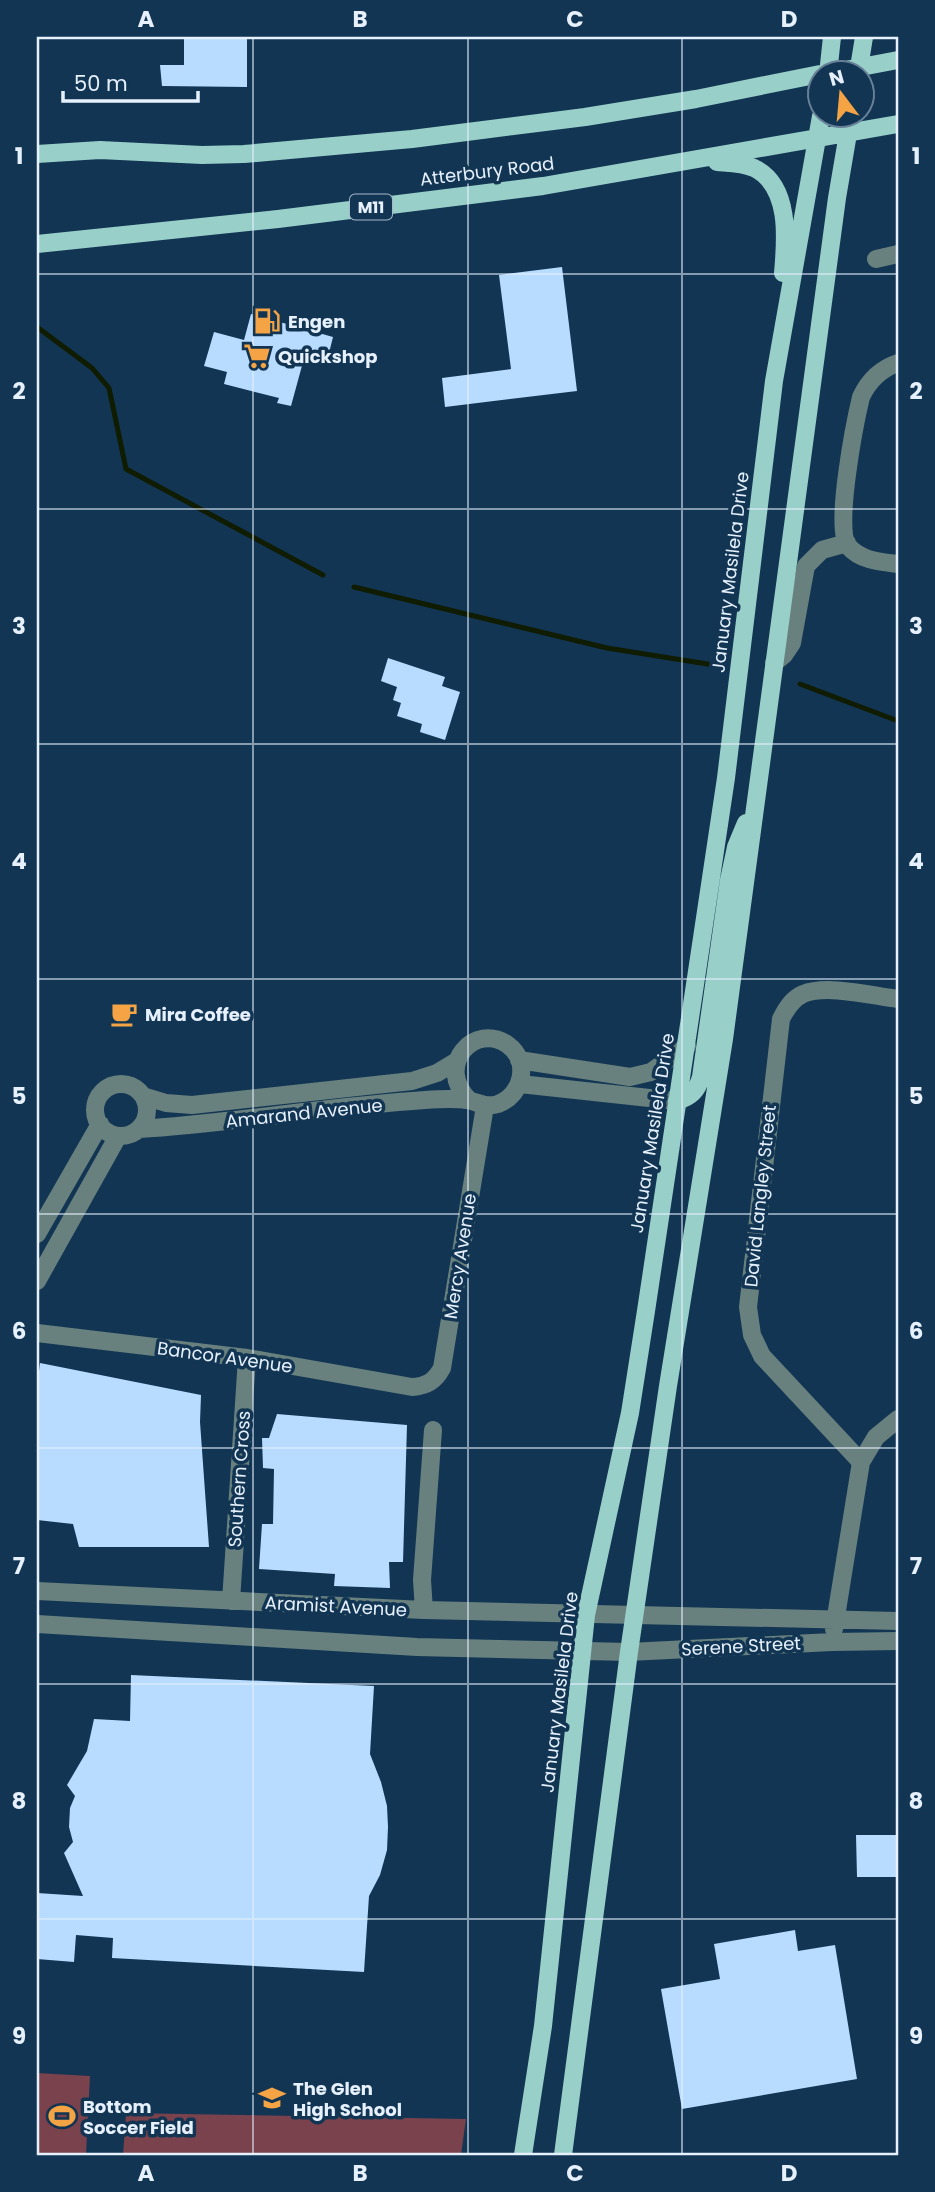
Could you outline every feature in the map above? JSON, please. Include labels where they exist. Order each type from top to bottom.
[{"type":"main road","points":[[828,60],[832,37]]},
{"type":"main road","points":[[860,60],[864,37]]},
{"type":"main road","points":[[876,66],[898,60]]},
{"type":"main road","points":[[37,154],[100,150],[202,155],[244,154],[412,139],[585,117],[806,78]]},
{"type":"main road","name":"Atterbury Road","points":[[876,124],[898,124]]},
{"type":"main road","name":"January Masilela Drive","points":[[523,2155],[542,2026],[586,1615],[630,1413],[726,778],[774,381],[819,130]]},
{"type":"main road","name":"Atterbury Road","points":[[37,244],[278,219],[543,186],[817,139],[837,130]]},
{"type":"main road","points":[[563,2155],[629,1652],[668,1386],[724,1039],[837,198],[849,130]]},
{"type":"main road","points":[[693,159],[747,165],[758,170],[775,188],[785,226],[785,245],[774,381]]},
{"type":"main road","points":[[677,1101],[691,1096],[701,1077],[729,880],[736,847],[755,801]]},
{"type":"street","points":[[876,259],[898,254]]},
{"type":"street","points":[[898,363],[877,374],[861,397],[842,513],[846,543],[863,556],[898,564]]},
{"type":"street","points":[[774,663],[792,643],[806,566],[822,550],[846,543]]},
{"type":"street","name":"David Langley Street","points":[[861,1462],[762,1356],[752,1335],[748,1307],[781,1019],[796,999],[803,994],[819,991],[898,999]]},
{"type":"street","points":[[491,1039],[508,1045],[519,1060],[522,1076],[520,1084],[502,1103],[477,1103],[456,1083],[454,1072],[457,1060],[470,1044],[491,1039]]},
{"type":"street","points":[[519,1060],[630,1077],[651,1072],[687,1046]]},
{"type":"street","name":"Amarand Avenue","points":[[143,1096],[166,1103],[192,1105],[412,1081],[437,1073],[457,1060]]},
{"type":"street","points":[[125,1084],[143,1096],[147,1116],[139,1129],[126,1136],[118,1136],[111,1134],[100,1124],[95,1110],[105,1090],[125,1084]]},
{"type":"street","points":[[520,1084],[677,1101]]},
{"type":"street","name":"Amarand Avenue","points":[[139,1129],[426,1100],[477,1103]]},
{"type":"street","name":"Mercy Avenue","points":[[412,1387],[429,1384],[437,1377],[442,1367],[477,1103]]},
{"type":"street","points":[[37,1234],[100,1124]]},
{"type":"street","points":[[37,1280],[118,1136]]},
{"type":"street","name":"Bancor Avenue","points":[[37,1333],[247,1358],[412,1387]]},
{"type":"street","name":"Southern Cross","points":[[231,1601],[247,1358]]},
{"type":"street","points":[[832,1642],[861,1462],[876,1437],[898,1419]]},
{"type":"street","points":[[424,1610],[422,1580],[433,1430]]},
{"type":"street","name":"Aramist Avenue","points":[[37,1591],[424,1610],[635,1615]]},
{"type":"street","name":"Serene Street","points":[[635,1615],[898,1621]]},
{"type":"street","name":"Aramist Avenue","points":[[37,1624],[417,1647],[583,1651]]},
{"type":"street","name":"Serene Street","points":[[583,1651],[629,1652],[898,1641]]},
{"type":"shaded area","name":"Bottom Soccer Field","points":[[37,2073],[90,2076],[86,2155],[37,2155]]},
{"type":"shaded area","points":[[126,2113],[466,2119],[461,2155],[123,2155]]},
{"type":"building","points":[[184,37],[247,37],[247,87],[162,86],[160,65],[184,65]]},
{"type":"building","points":[[562,267],[577,391],[445,407],[442,378],[511,369],[499,275]]},
{"type":"building","points":[[251,314],[333,337],[328,357],[306,351],[291,406],[277,403],[279,398],[224,384],[227,372],[204,366],[214,332],[244,340]]},
{"type":"building","points":[[388,658],[445,677],[442,686],[460,692],[445,740],[420,732],[422,724],[397,716],[401,703],[393,700],[397,687],[381,681]]},
{"type":"building","points":[[40,1363],[201,1395],[200,1422],[209,1547],[79,1547],[73,1524],[37,1520],[37,1388]]},
{"type":"building","points":[[277,1414],[407,1425],[403,1562],[389,1562],[390,1588],[334,1586],[335,1574],[259,1569],[262,1524],[273,1524],[274,1469],[263,1468],[262,1438],[269,1438]]},
{"type":"building","points":[[131,1675],[374,1686],[370,1754],[387,1806],[388,1827],[387,1850],[380,1875],[369,1896],[364,1972],[112,1958],[113,1938],[76,1935],[74,1962],[37,1959],[37,1893],[83,1896],[64,1853],[73,1842],[69,1827],[70,1808],[75,1796],[67,1785],[87,1751],[94,1719],[130,1721]]},
{"type":"building","points":[[856,1835],[898,1835],[898,1877],[857,1877]]},
{"type":"building","points":[[795,1930],[798,1951],[835,1945],[857,2079],[682,2109],[661,1989],[720,1979],[714,1944]]},
{"type":"waterway","points":[[37,327],[92,368],[109,388],[126,469],[323,575]]},
{"type":"waterway","points":[[354,587],[607,648],[720,666]]},
{"type":"waterway","points":[[800,684],[898,721]]},
{"type":"place","name":"Engen","points":[[267,321]]},
{"type":"place","name":"Quickshop","points":[[257,356]]},
{"type":"place","name":"Mira Coffee","points":[[124,1014]]},
{"type":"place","name":"The Glen High School","points":[[272,2098]]},
{"type":"place","name":"Bottom Soccer Field","points":[[62,2116]]}]
